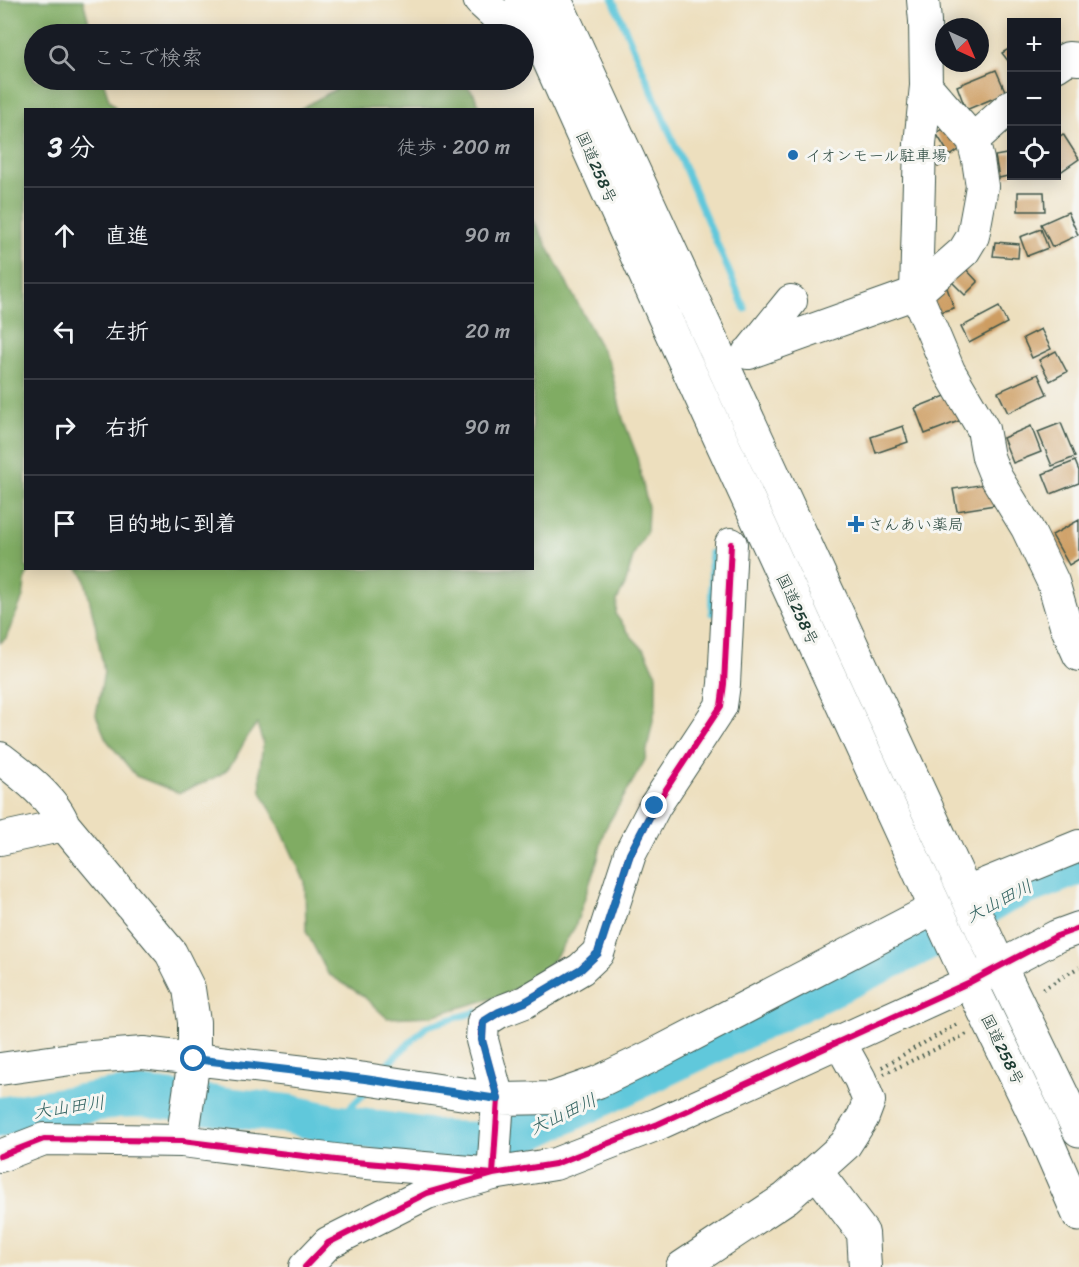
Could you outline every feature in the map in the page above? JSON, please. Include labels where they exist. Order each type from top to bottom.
[{"type":"highway","points":[[480,0],[505,24]]},
{"type":"highway","name":"国道258号","points":[[522,0],[533,24]]},
{"type":"highway","name":"国道258号","points":[[555,0],[995,957],[1079,1130]]},
{"type":"highway","name":"国道258号","points":[[534,27],[668,325],[966,973],[1042,1130],[1079,1215]]},
{"type":"highway","points":[[534,78],[594,207],[668,325]]},
{"type":"street","points":[[923,0],[926,21],[926,86],[920,144],[916,293],[949,371],[983,429],[988,457],[996,477],[1027,528],[1072,622],[1079,655]]},
{"type":"street","points":[[1061,63],[1068,58],[1079,58]]},
{"type":"street","points":[[791,301],[748,353],[916,293],[964,251],[973,236],[982,186],[978,160],[972,141],[926,86]]},
{"type":"street","points":[[972,141],[1007,109]]},
{"type":"street","points":[[493,1174],[498,1099],[482,1040],[483,1022],[499,1012],[525,1002],[581,969],[598,953],[630,854],[655,806],[721,706],[731,543]]},
{"type":"street","points":[[0,758],[47,799],[61,817],[64,825],[171,953],[189,989],[194,1022],[194,1059],[183,1142]]},
{"type":"street","points":[[0,839],[64,825]]},
{"type":"street","points":[[969,899],[1079,846]]},
{"type":"street","points":[[0,1069],[78,1058],[143,1053],[374,1081],[498,1099],[553,1098],[598,1082],[661,1052],[939,914]]},
{"type":"street","points":[[305,1267],[328,1243],[427,1193],[493,1174],[555,1164],[658,1124],[839,1041],[995,957],[1079,928]]},
{"type":"street","points":[[682,1267],[786,1198],[845,1145],[863,1117],[869,1101],[839,1041]]},
{"type":"street","points":[[0,1156],[44,1139],[183,1142],[344,1161],[493,1174]]},
{"type":"street","points":[[816,1171],[863,1233],[865,1267]]},
{"type":"path","points":[[1043,989],[1079,968]]},
{"type":"path","points":[[860,1079],[957,1024]]},
{"type":"path","points":[[860,1079],[888,1073],[973,1032]]},
{"type":"green space","points":[[0,0],[83,0],[89,24],[24,24],[24,90],[106,90],[109,100],[115,108],[24,108],[24,570],[32,570],[26,575],[23,597],[6,638],[0,643]]},
{"type":"green space","points":[[334,90],[471,90],[481,108],[302,108]]},
{"type":"green space","points":[[534,221],[610,365],[623,419],[636,453],[648,507],[647,531],[634,554],[625,585],[617,600],[616,615],[646,652],[656,674],[656,705],[645,760],[604,831],[598,859],[575,927],[555,958],[535,978],[504,995],[431,1016],[387,1018],[362,995],[328,974],[306,931],[305,882],[261,792],[260,768],[263,743],[257,724],[225,771],[179,793],[136,776],[106,739],[96,715],[104,672],[84,576],[79,570],[534,570]]},
{"type":"building","points":[[1007,50],[1007,60],[1002,53]]},
{"type":"building","points":[[996,70],[1006,93],[966,110],[957,86]]},
{"type":"building","points":[[953,123],[966,145],[950,156],[936,133]]},
{"type":"building","points":[[1063,134],[1079,159],[1061,172],[1061,135]]},
{"type":"building","points":[[942,149],[949,160],[938,167],[931,155]]},
{"type":"building","points":[[1007,154],[1007,176],[999,178],[995,156]]},
{"type":"building","points":[[1018,192],[1044,192],[1045,211],[1018,211]]},
{"type":"building","points":[[1068,212],[1078,235],[1052,247],[1041,224]]},
{"type":"building","points":[[1041,229],[1048,248],[1027,256],[1020,237]]},
{"type":"building","points":[[995,242],[1019,244],[1018,258],[993,256]]},
{"type":"building","points":[[964,267],[978,282],[965,295],[950,280]]},
{"type":"building","points":[[941,283],[947,288],[954,308],[937,313],[931,294]]},
{"type":"building","points":[[999,307],[1007,323],[969,343],[961,327]]},
{"type":"building","points":[[1041,329],[1051,349],[1032,358],[1023,338]]},
{"type":"building","points":[[1056,351],[1067,372],[1050,381],[1039,360]]},
{"type":"building","points":[[1038,374],[1047,394],[1008,413],[998,392]]},
{"type":"building","points":[[953,393],[964,419],[925,434],[915,408]]},
{"type":"building","points":[[1061,423],[1075,457],[1052,466],[1038,432]]},
{"type":"building","points":[[903,426],[908,442],[876,453],[871,437]]},
{"type":"building","points":[[1031,426],[1041,452],[1013,463],[1003,438]]},
{"type":"building","points":[[1075,461],[1079,471],[1079,483],[1051,494],[1043,474]]},
{"type":"building","points":[[998,482],[1001,504],[957,511],[953,489]]},
{"type":"building","points":[[1079,520],[1079,559],[1069,565],[1052,535]]},
{"type":"waterway","points":[[613,0],[745,309]]},
{"type":"waterway","points":[[711,553],[712,613]]},
{"type":"waterway","name":"大山田川","points":[[0,1117],[118,1098],[141,1097],[288,1114],[333,1124],[448,1141],[493,1142],[534,1129],[917,946],[1006,893],[1079,865]]},
{"type":"waterway","points":[[379,1072],[427,1026],[476,1012]]},
{"type":"waterway","points":[[333,1124],[369,1089]]},
{"type":"cycle path","points":[[305,1267],[328,1243],[427,1193],[493,1174],[498,1099],[482,1040],[483,1022],[499,1012],[525,1002],[581,969],[598,953],[630,854],[655,806],[721,706],[731,544]]},
{"type":"cycle path","points":[[0,1156],[44,1139],[182,1141],[344,1161],[493,1174],[555,1164],[658,1124],[970,982],[1057,936],[1079,928]]},
{"type":"place","name":"イオンモール駐車場","points":[[793,155]]},
{"type":"place","name":"さんあい薬局","points":[[856,524]]},
{"type":"route","points":[[194,1059],[365,1079],[498,1099],[482,1040],[483,1022],[499,1012],[525,1002],[581,969],[598,953],[630,854],[655,806]]}]
